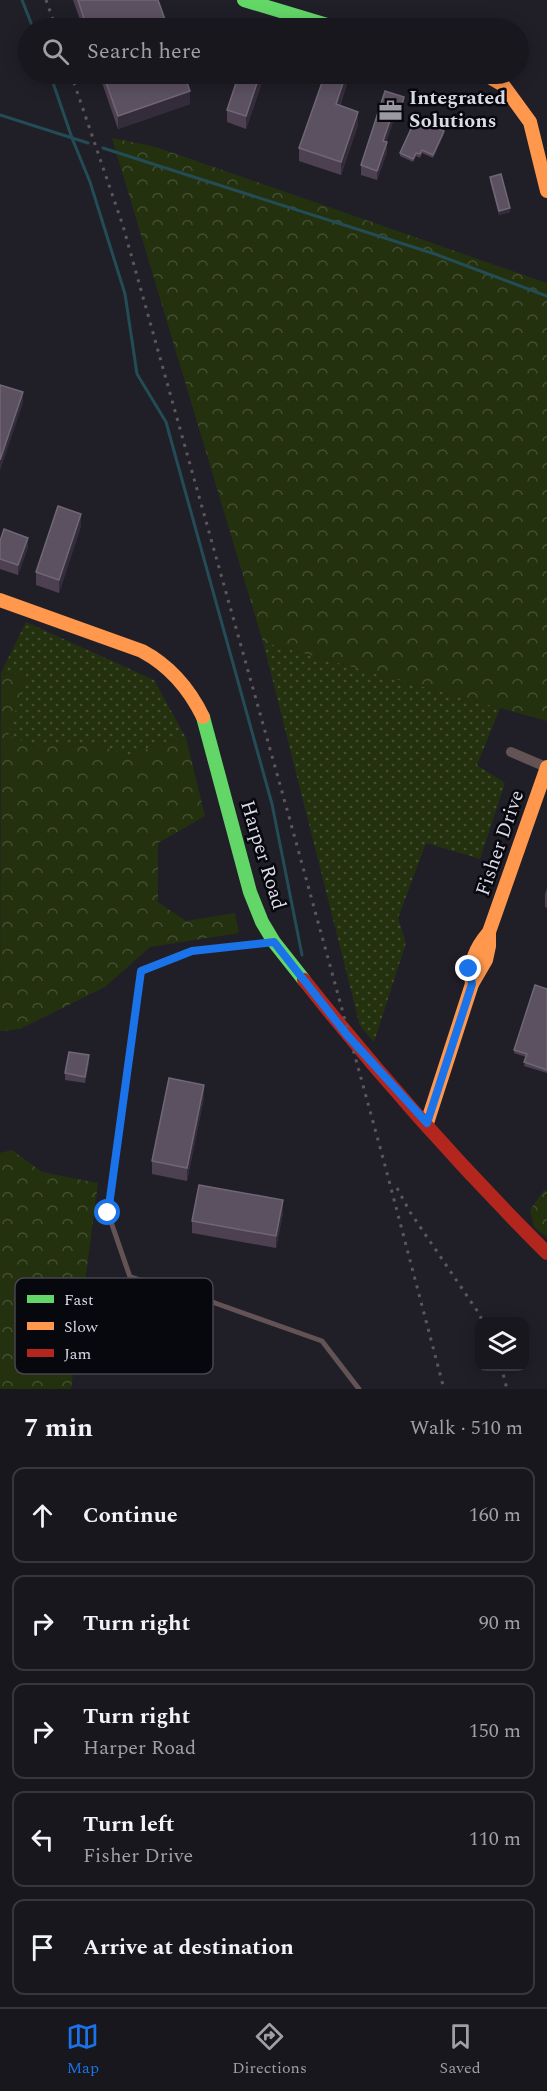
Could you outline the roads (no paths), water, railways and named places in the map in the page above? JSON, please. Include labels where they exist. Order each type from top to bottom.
[{"type":"street","points":[[243,0],[303,18]]},
{"type":"street","points":[[501,84],[530,123],[547,192]]},
{"type":"street","name":"Harper Road","points":[[0,600],[142,651],[165,665],[185,686],[203,717],[250,892],[262,922],[274,942],[347,1035],[500,1206],[547,1253]]},
{"type":"street","points":[[511,752],[547,767]]},
{"type":"street","name":"Fisher Drive","points":[[427,1123],[472,984],[481,974],[491,945],[489,932],[547,767]]},
{"type":"lane","points":[[133,1278],[130,1277],[108,1213],[141,971],[192,951],[274,942]]},
{"type":"lane","points":[[213,1302],[322,1341],[359,1389]]},
{"type":"waterway","points":[[22,0],[29,18]]},
{"type":"waterway","points":[[53,84],[90,182],[125,294],[137,374],[166,422],[272,804],[302,955]]},
{"type":"waterway","points":[[0,115],[88,143]]},
{"type":"waterway","points":[[103,148],[435,254],[547,296]]},
{"type":"railway","points":[[46,0],[52,18]]},
{"type":"railway","points":[[74,84],[123,226],[288,813],[444,1389]]},
{"type":"railway","points":[[397,1188],[410,1212],[480,1317]]},
{"type":"railway","points":[[502,1371],[507,1389]]},
{"type":"place","name":"Integrated Solutions","points":[[391,110]]}]
